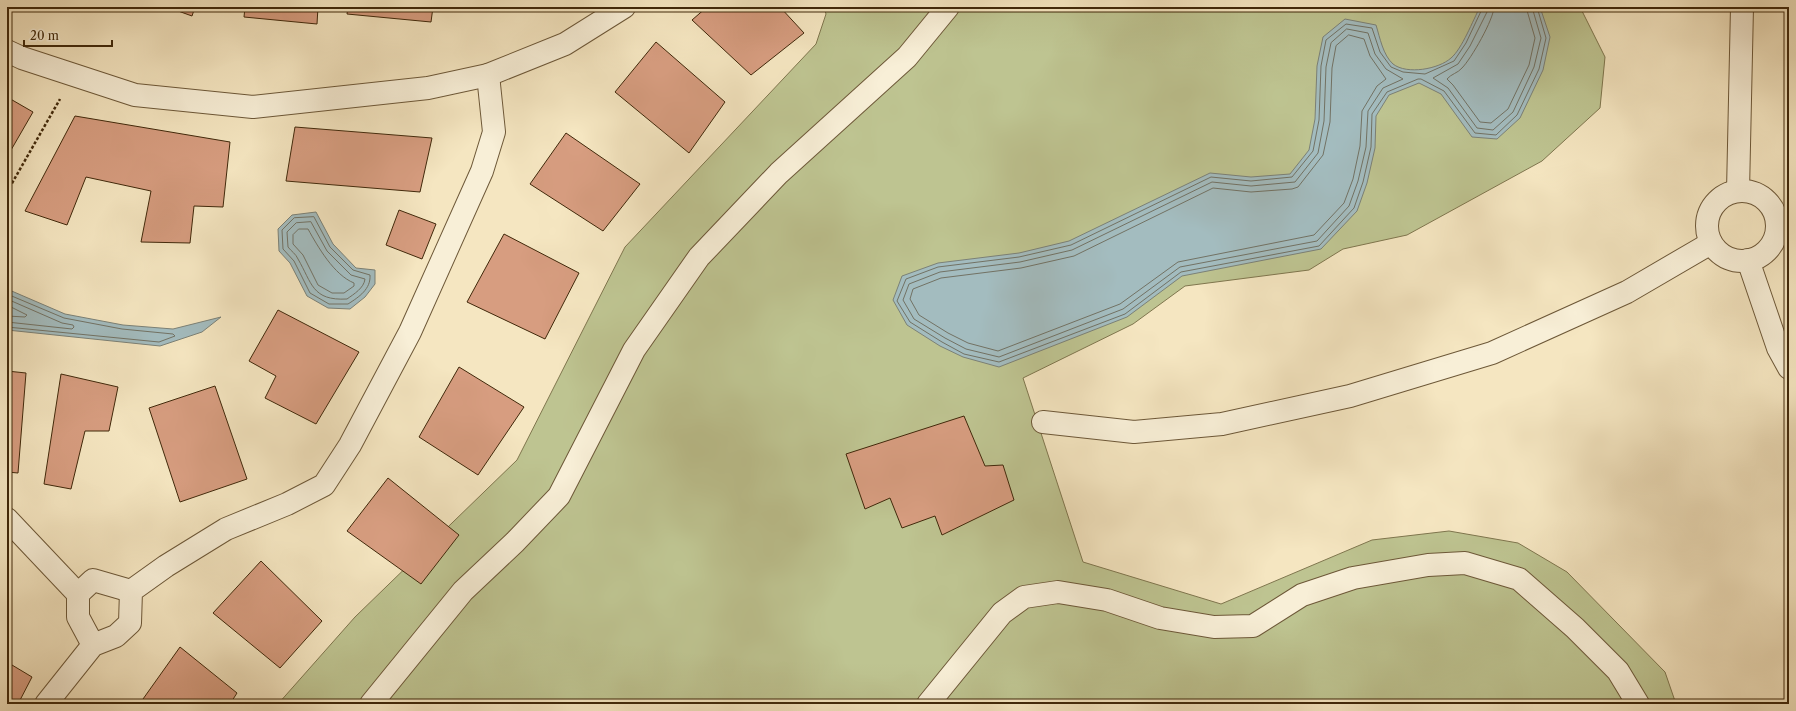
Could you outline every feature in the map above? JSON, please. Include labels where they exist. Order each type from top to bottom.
[{"type":"street","points":[[7,51],[22,58],[135,95],[253,107],[428,88],[488,75],[565,44],[624,7]]},
{"type":"street","points":[[371,704],[463,591],[515,542],[560,496],[634,350],[699,257],[779,173],[907,57],[948,7]]},
{"type":"street","points":[[1738,191],[1742,7]]},
{"type":"street","points":[[131,591],[166,566],[226,528],[287,504],[324,485],[350,445],[410,332],[482,171],[494,132],[488,75]]},
{"type":"street","points":[[1738,191],[1749,192],[1760,196],[1769,204],[1775,215],[1776,227],[1774,238],[1768,248],[1759,256],[1748,260],[1737,261],[1718,251],[1711,243],[1707,232],[1707,221],[1710,210],[1717,201],[1727,194],[1738,191]]},
{"type":"street","points":[[1043,422],[1141,432],[1222,424],[1350,396],[1492,353],[1626,292],[1711,243]]},
{"type":"street","points":[[1748,260],[1778,348],[1789,368]]},
{"type":"street","points":[[7,519],[78,594],[78,617],[93,645]]},
{"type":"street","points":[[928,704],[1002,613],[1024,597],[1058,592],[1107,600],[1160,618],[1214,627],[1253,626],[1302,595],[1353,578],[1428,565],[1465,563],[1519,579],[1575,628],[1618,671],[1638,704]]},
{"type":"street","points":[[78,594],[93,580],[131,591]]},
{"type":"street","points":[[46,704],[93,645],[116,636],[130,623],[131,591]]},
{"type":"path","points":[[7,192],[74,75]]},
{"type":"green space","points":[[824,7],[1580,7],[1605,57],[1600,108],[1542,161],[1407,235],[1343,249],[1309,270],[1185,286],[1133,324],[1023,378],[1083,562],[1221,604],[1372,540],[1449,531],[1518,543],[1567,572],[1665,672],[1676,704],[278,704],[355,617],[517,460],[625,247],[816,44],[826,14]]},
{"type":"water","points":[[1480,7],[1540,7],[1550,37],[1543,70],[1520,118],[1497,139],[1472,137],[1441,94],[1419,83],[1389,95],[1376,116],[1375,148],[1367,183],[1357,211],[1321,249],[1182,276],[1127,317],[999,367],[963,357],[940,346],[907,325],[893,300],[902,276],[938,263],[1019,253],[1069,241],[1210,173],[1251,177],[1290,174],[1309,150],[1315,119],[1317,66],[1323,37],[1345,19],[1376,25],[1384,51],[1393,64],[1406,69],[1414,70],[1431,68],[1446,62],[1455,54]]},
{"type":"water","points":[[316,212],[333,244],[356,268],[375,270],[375,284],[365,297],[350,309],[328,308],[307,296],[290,263],[279,251],[278,229],[292,215]]},
{"type":"water","points":[[7,289],[65,314],[123,325],[173,329],[221,317],[202,332],[160,346],[7,330]]},
{"type":"building","points":[[167,7],[195,7],[192,16]]},
{"type":"building","points":[[245,7],[318,7],[317,24],[244,17]]},
{"type":"building","points":[[348,7],[433,7],[431,22],[347,14]]},
{"type":"building","points":[[480,7],[546,7],[517,11],[480,9]]},
{"type":"building","points":[[707,7],[780,7],[804,33],[751,75],[692,20]]},
{"type":"building","points":[[656,42],[725,102],[689,153],[615,92]]},
{"type":"building","points":[[7,97],[33,112],[7,157]]},
{"type":"building","points":[[75,116],[230,142],[223,207],[194,206],[190,243],[141,242],[151,191],[86,177],[67,225],[25,211]]},
{"type":"building","points":[[295,127],[432,138],[420,192],[286,181]]},
{"type":"building","points":[[566,133],[640,184],[603,231],[530,184]]},
{"type":"building","points":[[399,210],[436,224],[422,259],[386,245]]},
{"type":"building","points":[[504,234],[579,273],[545,339],[467,302]]},
{"type":"building","points":[[278,310],[359,352],[316,424],[265,398],[276,376],[249,361]]},
{"type":"building","points":[[459,367],[524,407],[478,475],[419,437]]},
{"type":"building","points":[[7,371],[26,373],[18,473],[7,472]]},
{"type":"building","points":[[61,374],[118,387],[109,431],[85,431],[71,489],[44,484]]},
{"type":"building","points":[[215,386],[247,479],[180,502],[149,408]]},
{"type":"building","points":[[964,416],[985,466],[1003,465],[1014,500],[942,535],[935,516],[902,528],[890,498],[865,509],[846,454]]},
{"type":"building","points":[[388,478],[459,535],[421,584],[347,531]]},
{"type":"building","points":[[261,561],[322,621],[280,668],[213,613]]},
{"type":"building","points":[[180,647],[237,693],[230,704],[150,704],[143,699]]},
{"type":"building","points":[[7,662],[32,677],[18,704],[7,704]]}]
